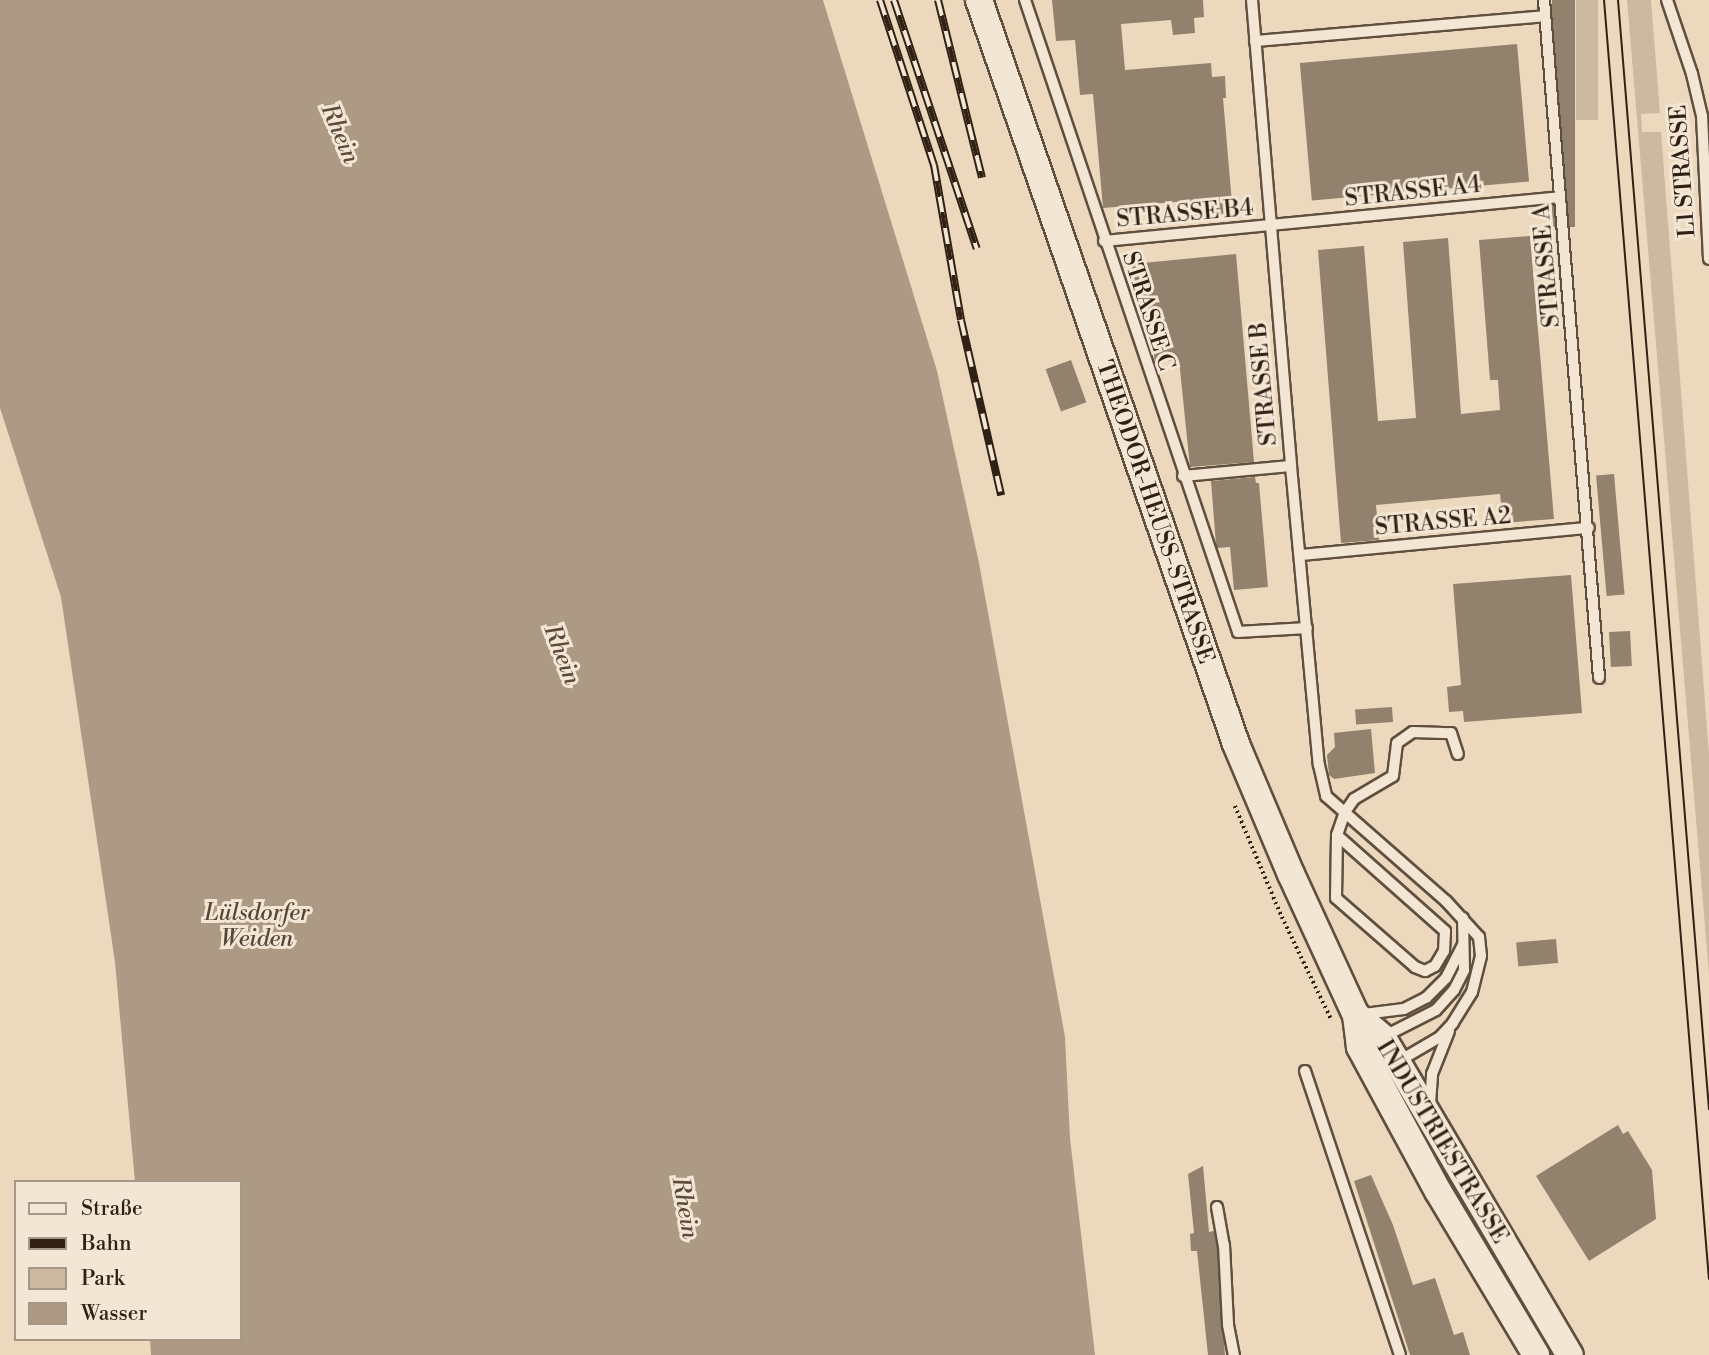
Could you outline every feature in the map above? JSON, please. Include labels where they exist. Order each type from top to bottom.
[{"type":"main road","name":"THEODOR-HEUSS-STRASSE","points":[[979,0],[1236,744],[1291,874],[1356,1014]]},
{"type":"main road","name":"INDUSTRIESTRASSE","points":[[1356,1014],[1385,1068],[1438,1191],[1536,1355]]},
{"type":"main road","name":"INDUSTRIESTRASSE","points":[[1385,1068],[1430,1118],[1570,1355]]},
{"type":"lane","name":"STRASSE C","points":[[1025,0],[1238,632],[1307,628]]},
{"type":"lane","name":"STRASSE B","points":[[1252,0],[1269,225],[1319,765],[1326,796],[1462,918],[1479,937],[1480,956],[1472,992],[1453,1023]]},
{"type":"lane","name":"STRASSE A","points":[[1544,0],[1589,528],[1599,678]]},
{"type":"lane","name":"L1 STRASSE","points":[[1667,0],[1692,74],[1702,116],[1709,259]]},
{"type":"lane","points":[[1255,41],[1545,16]]},
{"type":"lane","name":"STRASSE A4","points":[[1269,225],[1560,197]]},
{"type":"lane","name":"STRASSE B4","points":[[1104,240],[1269,225]]},
{"type":"lane","points":[[1183,475],[1291,466]]},
{"type":"lane","name":"STRASSE A2","points":[[1301,555],[1589,528]]},
{"type":"lane","points":[[1338,835],[1445,931],[1444,951],[1435,966],[1425,971],[1415,967],[1336,898],[1338,835],[1345,812],[1354,799],[1393,776],[1397,743],[1413,732],[1451,733],[1458,754]]},
{"type":"lane","points":[[1371,1042],[1436,1010],[1454,990],[1464,970],[1462,918]]},
{"type":"lane","points":[[1356,1014],[1404,1009],[1426,998],[1446,978],[1462,946]]},
{"type":"lane","points":[[1385,1068],[1440,1037],[1453,1023]]},
{"type":"lane","points":[[1430,1118],[1432,1074],[1453,1023]]},
{"type":"lane","points":[[1305,1071],[1401,1355]]},
{"type":"lane","points":[[1217,1207],[1224,1245],[1228,1325],[1234,1355]]},
{"type":"green space","points":[[1576,0],[1598,0],[1598,120],[1576,120]]},
{"type":"green space","points":[[1627,0],[1651,0],[1660,113],[1641,114],[1642,132],[1661,132],[1709,754],[1709,974]]},
{"type":"water","name":"Rhein","points":[[0,0],[823,0],[937,371],[979,563],[1065,1037],[1070,1138],[1095,1355],[151,1355],[150,1341],[242,1341],[242,1180],[135,1180],[115,962],[61,597],[0,408]]},
{"type":"building","points":[[1052,0],[1203,0],[1204,17],[1194,18],[1195,33],[1173,35],[1171,20],[1121,24],[1125,70],[1211,63],[1212,77],[1225,76],[1226,98],[1223,98],[1233,215],[1188,219],[1187,201],[1103,208],[1093,94],[1080,95],[1075,40],[1056,41]]},
{"type":"building","points":[[1552,0],[1575,0],[1575,227],[1552,227]]},
{"type":"building","points":[[1517,44],[1529,181],[1312,200],[1300,63]]},
{"type":"building","points":[[1530,236],[1554,519],[1503,523],[1500,494],[1376,505],[1379,540],[1341,543],[1318,250],[1364,246],[1378,421],[1416,418],[1403,242],[1448,238],[1461,414],[1500,410],[1498,380],[1490,380],[1479,240]]},
{"type":"building","points":[[1236,254],[1254,462],[1190,467],[1179,360],[1155,362],[1152,341],[1134,294],[1132,264]]},
{"type":"building","points":[[1071,360],[1086,402],[1061,412],[1046,369]]},
{"type":"building","points":[[1614,474],[1625,595],[1607,596],[1596,476]]},
{"type":"building","points":[[1255,477],[1256,483],[1259,483],[1268,587],[1234,590],[1230,547],[1217,548],[1216,545],[1211,481]]},
{"type":"building","points":[[1571,575],[1582,713],[1464,722],[1463,711],[1449,712],[1447,687],[1461,685],[1453,584]]},
{"type":"building","points":[[1630,631],[1632,666],[1611,667],[1609,632]]},
{"type":"building","points":[[1392,707],[1393,722],[1356,725],[1355,710]]},
{"type":"building","points":[[1371,729],[1375,773],[1334,779],[1329,775],[1327,755],[1335,747],[1334,733]]},
{"type":"building","points":[[1556,939],[1558,963],[1518,966],[1516,942]]},
{"type":"building","points":[[1618,1125],[1623,1134],[1628,1131],[1652,1170],[1656,1219],[1589,1261],[1536,1176]]},
{"type":"building","points":[[1203,1166],[1209,1232],[1214,1231],[1217,1246],[1225,1355],[1208,1355],[1197,1251],[1191,1251],[1190,1234],[1194,1233],[1188,1174]]},
{"type":"building","points":[[1371,1175],[1393,1225],[1413,1285],[1435,1278],[1454,1335],[1463,1332],[1470,1355],[1410,1355],[1354,1181]]},
{"type":"tram line","points":[[1604,0],[1709,1279]]},
{"type":"tram line","points":[[1618,0],[1709,1109]]},
{"type":"railway","points":[[880,0],[934,165],[961,320],[1001,495]]},
{"type":"railway","points":[[894,0],[977,249]]},
{"type":"railway","points":[[938,0],[982,178]]},
{"type":"park label","name":"Lülsdorfer Weiden","points":[[257,926]]}]
